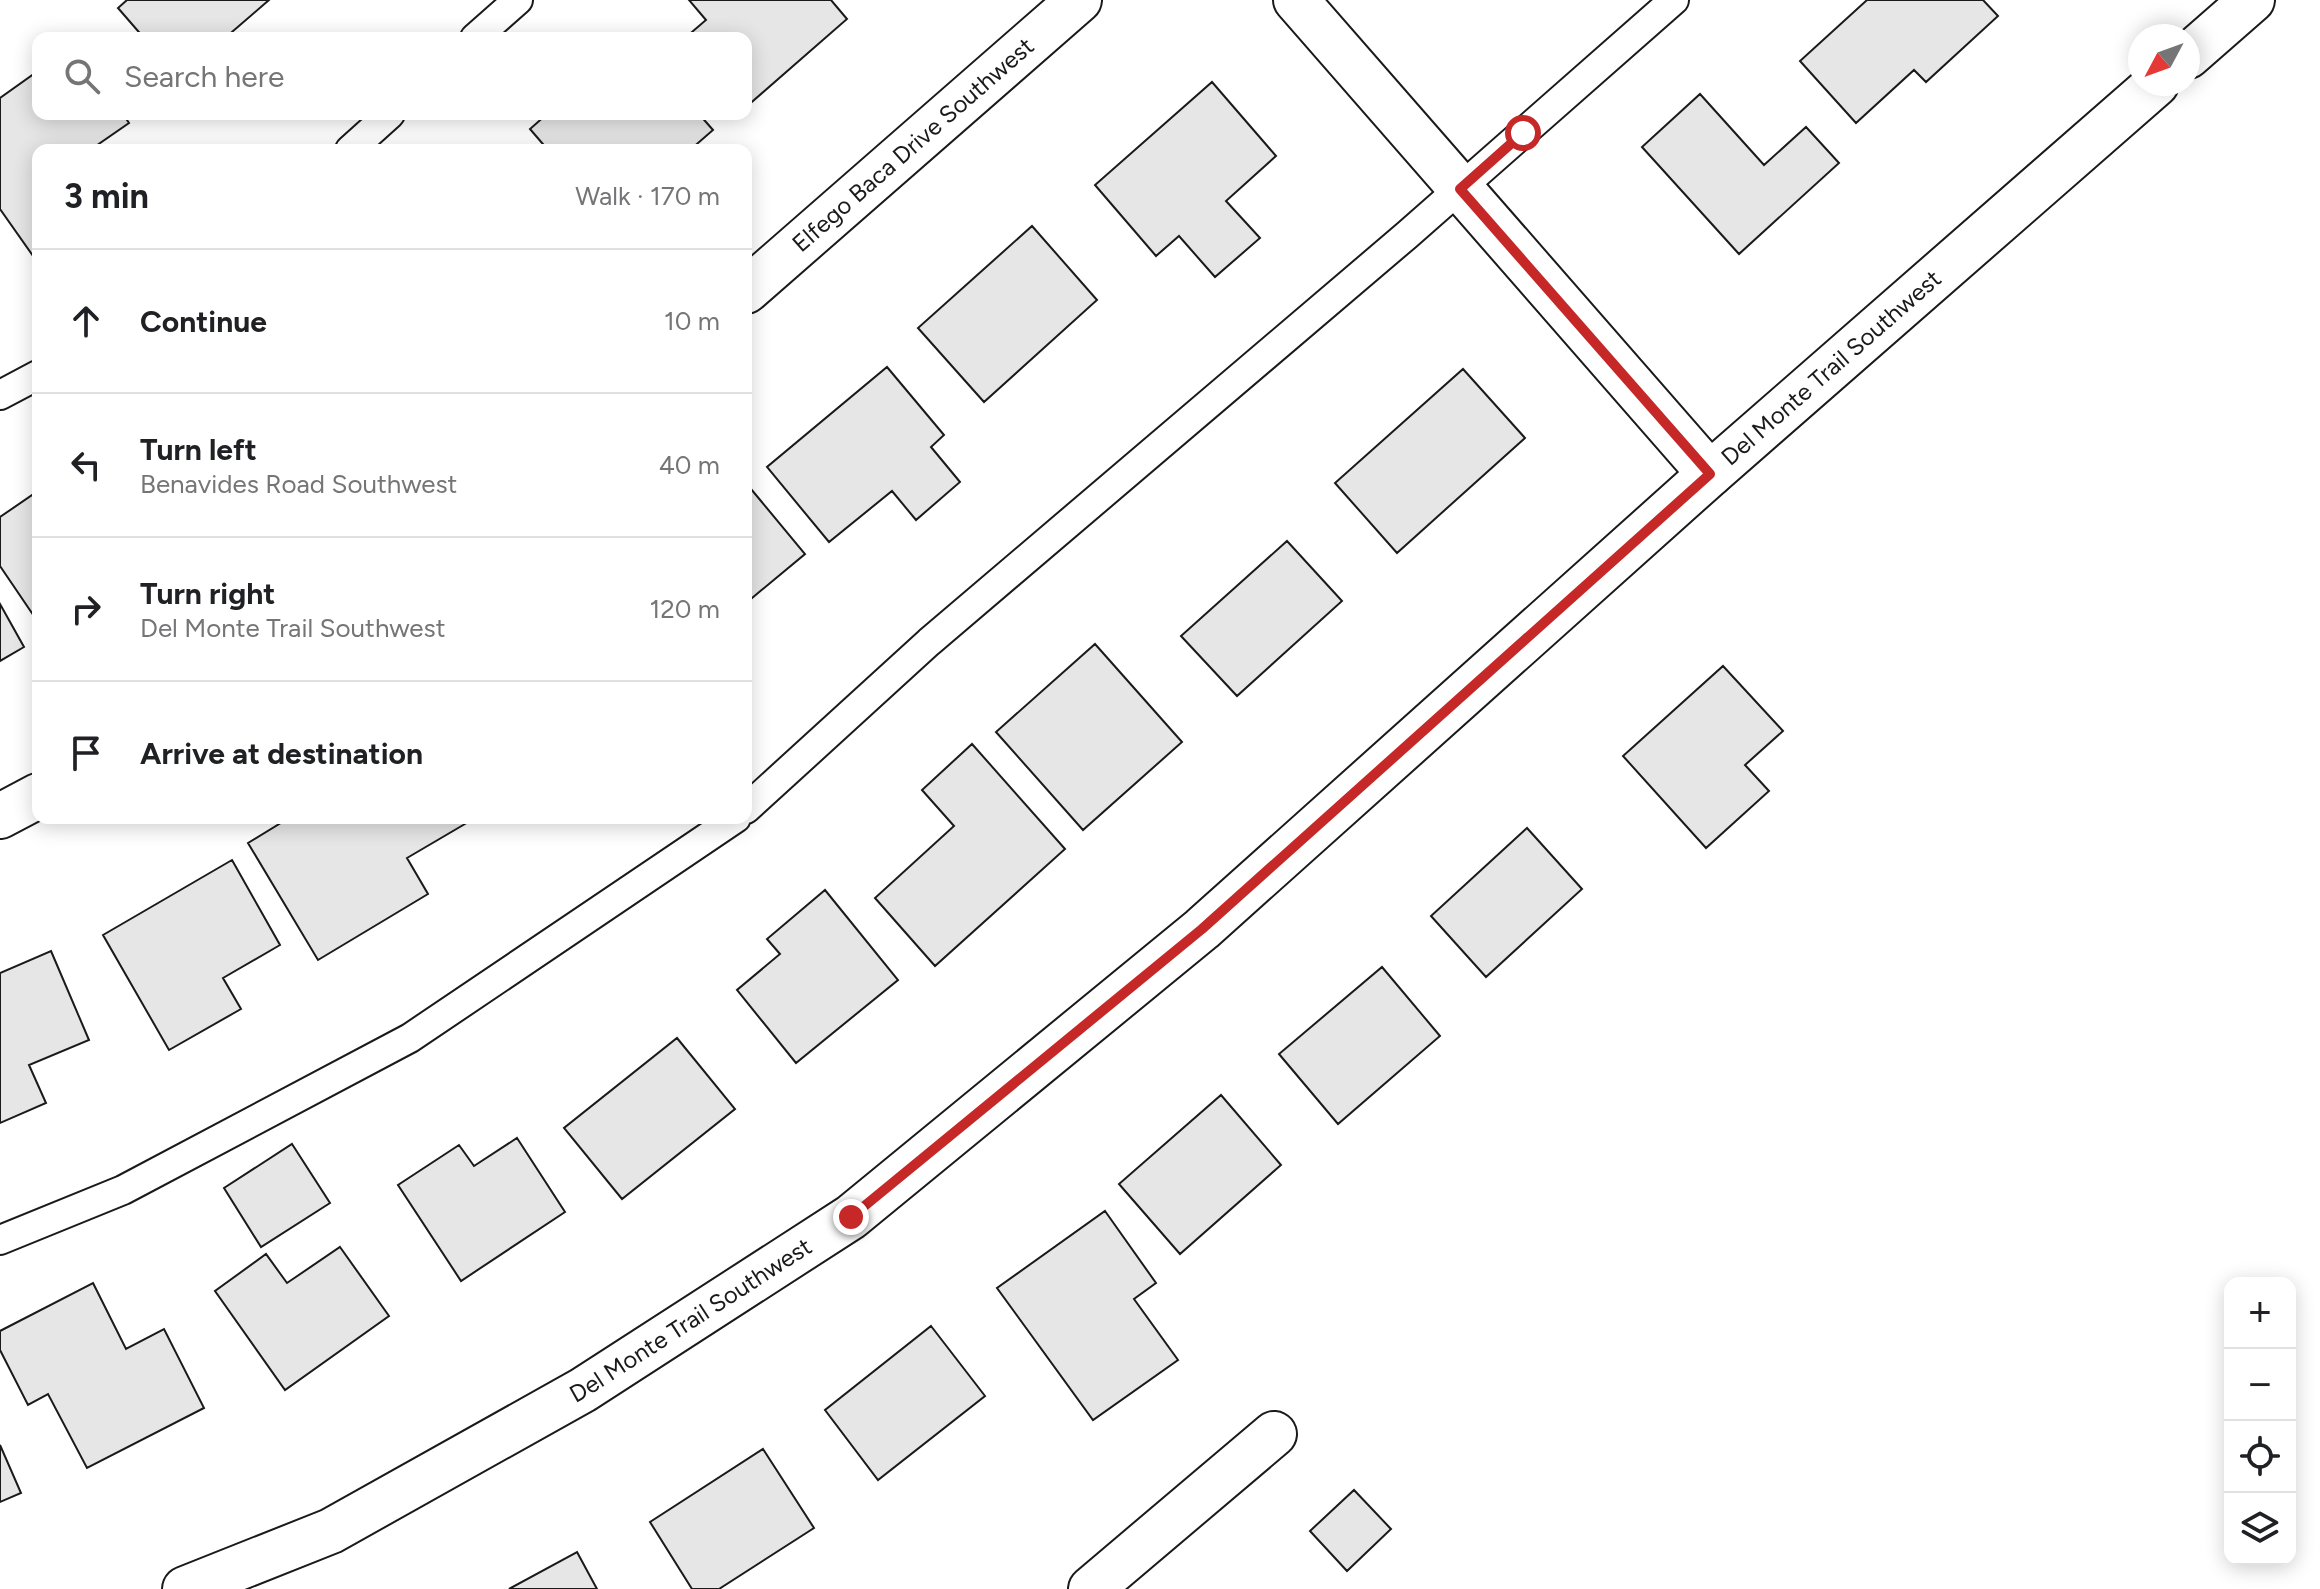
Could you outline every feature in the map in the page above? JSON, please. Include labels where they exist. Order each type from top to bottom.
[{"type":"street","name":"Elfego Baca Drive Southwest","points":[[752,286],[1079,0]]},
{"type":"street","points":[[1296,0],[1710,474]]},
{"type":"street","points":[[2200,46],[2252,0]]},
{"type":"street","name":"Del Monte Trail Southwest","points":[[185,1589],[331,1531],[583,1390],[851,1217],[1202,929],[1710,474],[2142,96]]},
{"type":"street","points":[[0,816],[32,799]]},
{"type":"street","points":[[1091,1589],[1274,1434]]},
{"type":"lane","points":[[482,32],[518,0]]},
{"type":"lane","points":[[752,804],[929,642],[1460,189],[1674,0]]},
{"type":"lane","points":[[357,144],[383,120]]},
{"type":"lane","points":[[0,395],[32,378]]},
{"type":"lane","points":[[0,1240],[123,1190],[410,1038],[727,824]]},
{"type":"building","points":[[127,0],[269,0],[232,32],[139,32],[118,8]]},
{"type":"building","points":[[689,0],[831,0],[847,19],[752,102],[752,32],[692,32],[706,20]]},
{"type":"building","points":[[1867,0],[1983,0],[1998,16],[1926,82],[1914,70],[1856,123],[1800,61]]},
{"type":"building","points":[[32,75],[32,120],[127,120],[129,123],[99,144],[32,144],[32,254],[0,209],[0,98]]},
{"type":"building","points":[[1212,82],[1276,156],[1226,201],[1260,238],[1215,277],[1179,236],[1156,256],[1095,185]]},
{"type":"building","points":[[1700,94],[1764,165],[1806,127],[1839,163],[1739,254],[1642,147]]},
{"type":"building","points":[[540,120],[704,120],[713,130],[697,144],[543,144],[530,129]]},
{"type":"building","points":[[1032,226],[1097,300],[984,402],[918,328]]},
{"type":"building","points":[[887,367],[944,435],[931,447],[960,482],[916,520],[892,491],[829,542],[767,467]]},
{"type":"building","points":[[1463,369],[1525,438],[1397,553],[1335,483]]},
{"type":"building","points":[[752,490],[805,554],[752,598]]},
{"type":"building","points":[[32,495],[32,613],[0,566],[0,517]]},
{"type":"building","points":[[1287,541],[1342,601],[1237,696],[1181,636]]},
{"type":"building","points":[[0,604],[24,647],[0,661]]},
{"type":"building","points":[[1095,644],[1182,742],[1083,830],[996,732]]},
{"type":"building","points":[[1723,666],[1783,731],[1745,765],[1769,791],[1706,848],[1623,756]]},
{"type":"building","points":[[972,744],[1065,849],[935,966],[875,898],[954,826],[922,790]]},
{"type":"building","points":[[279,824],[465,824],[407,858],[428,894],[318,960],[248,843]]},
{"type":"building","points":[[1527,828],[1582,889],[1486,977],[1431,916]]},
{"type":"building","points":[[232,860],[280,945],[223,978],[241,1009],[169,1050],[103,935]]},
{"type":"building","points":[[825,890],[898,980],[796,1063],[737,990],[780,954],[767,939]]},
{"type":"building","points":[[51,951],[89,1040],[29,1065],[46,1103],[0,1123],[0,973]]},
{"type":"building","points":[[1382,967],[1440,1036],[1338,1124],[1279,1054]]},
{"type":"building","points":[[677,1038],[735,1109],[622,1199],[564,1128]]},
{"type":"building","points":[[1221,1095],[1281,1165],[1180,1254],[1119,1184]]},
{"type":"building","points":[[517,1138],[565,1212],[461,1281],[398,1185],[459,1145],[474,1166]]},
{"type":"building","points":[[292,1144],[330,1203],[261,1247],[224,1188]]},
{"type":"building","points":[[1105,1211],[1156,1283],[1134,1299],[1178,1360],[1093,1420],[997,1288]]},
{"type":"building","points":[[340,1247],[389,1316],[285,1390],[215,1291],[266,1254],[287,1283]]},
{"type":"building","points":[[93,1283],[126,1349],[164,1329],[204,1408],[87,1468],[48,1394],[28,1405],[0,1350],[0,1331]]},
{"type":"building","points":[[931,1326],[985,1396],[878,1480],[825,1410]]},
{"type":"building","points":[[0,1445],[21,1493],[0,1502]]},
{"type":"building","points":[[763,1449],[814,1528],[719,1589],[692,1589],[650,1522]]},
{"type":"building","points":[[1354,1490],[1391,1529],[1347,1571],[1310,1531]]},
{"type":"building","points":[[577,1552],[597,1589],[509,1589]]},
{"type":"route","points":[[851,1217],[1202,929],[1710,474],[1460,189],[1523,133]]}]
